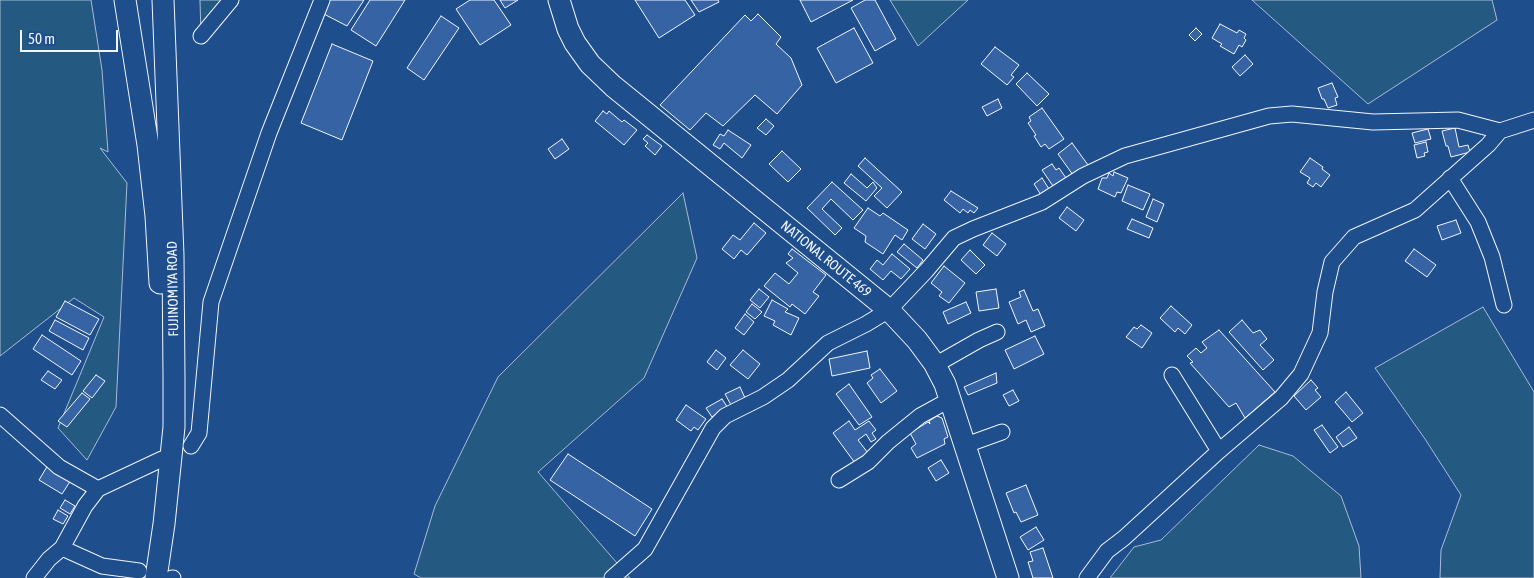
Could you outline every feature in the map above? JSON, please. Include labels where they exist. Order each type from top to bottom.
[{"type":"highway","points":[[125,0],[148,145],[154,198],[162,332],[174,428]]},
{"type":"highway","name":"NATIONAL ROUTE 469","points":[[559,0],[575,43],[590,64],[613,86],[889,310],[917,340],[935,365],[951,399],[1008,578]]},
{"type":"highway","name":"FUJINOMIYA ROAD","points":[[148,574],[164,524],[174,428],[173,255],[163,2]]},
{"type":"street","points":[[201,36],[231,0]]},
{"type":"street","points":[[191,446],[199,433],[211,302],[269,133],[322,0]]},
{"type":"street","points":[[612,578],[645,549],[713,428],[725,416],[763,397],[788,380],[828,343],[889,310],[954,238],[1042,202],[1083,176],[1125,156],[1269,116],[1292,114],[1373,122],[1458,120],[1500,131]]},
{"type":"street","points":[[1087,578],[1107,551],[1281,398],[1301,374],[1320,333],[1325,292],[1332,262],[1354,237],[1415,210],[1488,145],[1500,131],[1534,120]]},
{"type":"street","points":[[1450,178],[1478,222],[1492,257],[1504,305]]},
{"type":"street","points":[[935,365],[997,332]]},
{"type":"street","points":[[1172,375],[1219,451]]},
{"type":"street","points":[[839,480],[868,462],[888,442],[920,416],[951,399]]},
{"type":"street","points":[[0,415],[59,467],[98,489]]},
{"type":"street","points":[[966,445],[1002,432]]},
{"type":"street","points":[[34,578],[49,559],[62,548],[85,506],[98,489],[162,459]]},
{"type":"street","points":[[62,548],[102,566],[148,574]]},
{"type":"shaded area","points":[[0,0],[91,0],[102,70],[108,152],[100,148],[127,183],[116,407],[87,460],[58,428],[104,317],[74,298],[0,356]]},
{"type":"shaded area","points":[[200,0],[231,0],[201,36]]},
{"type":"shaded area","points":[[890,0],[968,0],[918,46]]},
{"type":"shaded area","points":[[1252,0],[1492,0],[1497,20],[1368,104]]},
{"type":"shaded area","points":[[683,193],[697,258],[644,378],[538,472],[630,578],[421,578],[414,574],[435,506],[498,377]]},
{"type":"shaded area","points":[[1483,307],[1534,392],[1534,578],[1440,578],[1441,550],[1461,495],[1425,439],[1375,368]]},
{"type":"shaded area","points":[[1259,445],[1293,456],[1341,496],[1359,546],[1361,578],[1110,578],[1134,547],[1161,540]]},
{"type":"building","points":[[330,0],[364,0],[347,26],[322,13]]},
{"type":"building","points":[[370,0],[405,0],[376,46],[351,30]]},
{"type":"building","points":[[470,0],[494,0],[511,25],[480,45],[456,9]]},
{"type":"building","points":[[500,0],[518,0],[505,8]]},
{"type":"building","points":[[635,0],[685,0],[695,15],[659,38]]},
{"type":"building","points":[[691,0],[718,0],[719,2],[699,12]]},
{"type":"building","points":[[800,0],[853,0],[811,22]]},
{"type":"building","points":[[865,0],[875,0],[896,39],[875,51],[851,8]]},
{"type":"building","points":[[758,14],[781,37],[776,44],[791,58],[802,85],[777,114],[755,95],[723,126],[706,113],[690,130],[660,105],[745,15],[751,21]]},
{"type":"building","points":[[441,16],[459,28],[424,80],[407,68]]},
{"type":"building","points":[[1220,24],[1237,33],[1239,30],[1246,34],[1244,38],[1246,40],[1242,47],[1239,45],[1234,54],[1220,46],[1222,44],[1212,38]]},
{"type":"building","points":[[854,28],[873,63],[836,83],[817,48]]},
{"type":"building","points":[[1196,28],[1202,34],[1195,41],[1189,35]]},
{"type":"building","points":[[332,44],[373,61],[342,140],[301,123]]},
{"type":"building","points":[[995,47],[1019,65],[1011,75],[1014,77],[1007,85],[981,64]]},
{"type":"building","points":[[1245,55],[1253,64],[1240,76],[1232,67]]},
{"type":"building","points":[[1027,73],[1049,94],[1037,106],[1016,84]]},
{"type":"building","points":[[1332,83],[1338,97],[1335,98],[1337,105],[1328,108],[1318,88]]},
{"type":"building","points":[[998,99],[1002,108],[987,116],[982,107]]},
{"type":"building","points":[[1042,108],[1064,139],[1049,149],[1045,144],[1041,147],[1028,123],[1031,121],[1029,117]]},
{"type":"building","points":[[603,111],[607,114],[609,111],[622,122],[624,120],[637,130],[624,145],[595,121]]},
{"type":"building","points":[[766,119],[774,126],[766,135],[757,128]]},
{"type":"building","points":[[1455,128],[1459,147],[1468,145],[1470,152],[1451,157],[1442,131]]},
{"type":"building","points":[[1428,129],[1431,139],[1415,143],[1412,133]]},
{"type":"building","points":[[728,130],[751,145],[742,158],[724,143],[720,149],[713,145],[720,134],[724,136]]},
{"type":"building","points":[[647,135],[662,146],[655,155],[645,146],[648,143],[643,139]]},
{"type":"building","points":[[562,139],[569,149],[555,159],[548,149]]},
{"type":"building","points":[[1426,142],[1428,152],[1424,153],[1425,156],[1417,158],[1414,145]]},
{"type":"building","points":[[1072,143],[1088,165],[1073,175],[1058,154]]},
{"type":"building","points":[[782,151],[801,169],[788,182],[769,164]]},
{"type":"building","points":[[865,158],[902,192],[887,208],[874,196],[882,188],[858,166]]},
{"type":"building","points":[[1310,158],[1323,167],[1322,169],[1330,175],[1321,187],[1316,183],[1313,187],[1307,183],[1310,178],[1300,172]]},
{"type":"building","points":[[1052,164],[1056,170],[1059,168],[1066,178],[1053,186],[1042,170]]},
{"type":"building","points":[[1114,172],[1128,178],[1121,193],[1117,192],[1115,197],[1098,189],[1102,178],[1107,178],[1109,173],[1113,176]]},
{"type":"building","points":[[851,174],[867,188],[873,182],[877,188],[866,201],[844,183]]},
{"type":"building","points":[[1042,178],[1049,189],[1041,195],[1034,184]]},
{"type":"building","points":[[832,182],[863,210],[853,220],[831,199],[822,209],[842,228],[835,235],[807,208]]},
{"type":"building","points":[[1128,185],[1150,194],[1143,210],[1122,201]]},
{"type":"building","points":[[951,191],[978,208],[974,213],[970,210],[968,213],[963,209],[960,213],[944,200]]},
{"type":"building","points":[[1153,199],[1164,204],[1157,222],[1146,217]]},
{"type":"building","points":[[1067,207],[1084,220],[1076,231],[1059,218]]},
{"type":"building","points":[[868,208],[880,216],[883,213],[908,230],[902,240],[895,235],[883,254],[865,242],[866,236],[854,228]]},
{"type":"building","points":[[1132,219],[1153,228],[1149,238],[1127,229]]},
{"type":"building","points":[[1456,220],[1461,233],[1442,240],[1437,226]]},
{"type":"building","points":[[754,223],[766,233],[747,255],[741,250],[734,259],[722,249],[733,235],[740,240]]},
{"type":"building","points":[[923,224],[936,234],[925,249],[912,239]]},
{"type":"building","points":[[992,233],[1006,244],[997,256],[983,245]]},
{"type":"building","points":[[904,244],[923,260],[917,268],[897,252]]},
{"type":"building","points":[[792,249],[826,275],[813,292],[819,296],[805,314],[792,304],[790,307],[764,286],[775,273],[789,284],[798,273],[786,263],[793,258],[788,254]]},
{"type":"building","points":[[1414,249],[1436,265],[1427,277],[1405,261]]},
{"type":"building","points":[[970,250],[985,265],[976,274],[961,260]]},
{"type":"building","points":[[892,254],[910,269],[901,279],[891,271],[883,280],[870,269],[877,260],[883,265]]},
{"type":"building","points":[[944,266],[965,283],[949,303],[939,296],[942,292],[931,283]]},
{"type":"building","points":[[759,289],[769,297],[760,308],[750,300]]},
{"type":"building","points":[[996,289],[999,308],[979,311],[976,292]]},
{"type":"building","points":[[1024,290],[1033,311],[1038,309],[1045,326],[1031,332],[1026,320],[1018,324],[1009,302],[1021,297],[1019,292]]},
{"type":"building","points":[[772,300],[788,309],[785,312],[799,318],[791,335],[773,325],[775,321],[764,316]]},
{"type":"building","points":[[65,301],[99,319],[90,335],[56,317]]},
{"type":"building","points":[[966,302],[971,313],[948,324],[943,312]]},
{"type":"building","points":[[752,304],[762,312],[755,319],[746,312]]},
{"type":"building","points":[[1171,306],[1192,325],[1185,334],[1178,328],[1175,332],[1160,318]]},
{"type":"building","points":[[745,314],[754,322],[744,335],[735,328]]},
{"type":"building","points":[[55,320],[89,338],[83,350],[49,331]]},
{"type":"building","points":[[1242,320],[1253,333],[1260,330],[1267,339],[1260,345],[1274,360],[1263,370],[1229,332]]},
{"type":"building","points":[[1141,325],[1152,333],[1142,348],[1126,337],[1134,327],[1137,329]]},
{"type":"building","points":[[1219,330],[1275,392],[1245,418],[1236,403],[1229,407],[1190,363],[1193,362],[1187,356],[1196,348],[1201,353],[1207,348],[1202,342]]},
{"type":"building","points":[[42,335],[81,361],[72,375],[33,349]]},
{"type":"building","points":[[1035,336],[1044,354],[1014,369],[1005,350]]},
{"type":"building","points":[[716,350],[726,358],[717,370],[707,362]]},
{"type":"building","points":[[743,350],[760,364],[748,379],[730,365]]},
{"type":"building","points":[[867,351],[870,368],[832,376],[829,359]]},
{"type":"building","points":[[880,369],[897,391],[881,403],[867,383],[873,378],[871,375]]},
{"type":"building","points":[[48,371],[62,380],[55,389],[41,380]]},
{"type":"building","points":[[996,373],[997,383],[968,395],[964,387]]},
{"type":"building","points":[[96,375],[105,381],[92,398],[83,391]]},
{"type":"building","points":[[1311,380],[1318,388],[1315,390],[1321,397],[1306,410],[1294,396]]},
{"type":"building","points":[[849,384],[872,417],[859,425],[836,394]]},
{"type":"building","points":[[740,387],[745,398],[731,405],[725,394]]},
{"type":"building","points":[[1013,390],[1019,401],[1009,406],[1003,395]]},
{"type":"building","points":[[1346,392],[1363,413],[1352,422],[1335,402]]},
{"type":"building","points":[[82,393],[90,399],[67,427],[58,421]]},
{"type":"building","points":[[722,399],[728,408],[712,417],[706,408]]},
{"type":"building","points":[[686,405],[706,419],[698,430],[694,427],[691,431],[676,420]]},
{"type":"building","points":[[937,416],[942,418],[948,437],[944,439],[945,444],[917,458],[911,448],[916,444],[910,433],[928,422],[930,424],[929,421]]},
{"type":"building","points":[[849,421],[855,430],[869,421],[876,430],[872,433],[876,439],[871,442],[866,434],[858,440],[868,453],[855,463],[833,433]]},
{"type":"building","points":[[1322,425],[1338,447],[1330,453],[1314,430]]},
{"type":"building","points":[[1349,427],[1357,438],[1343,447],[1336,437]]},
{"type":"building","points":[[568,454],[652,509],[635,536],[550,480]]},
{"type":"building","points":[[941,460],[949,473],[936,481],[928,468]]},
{"type":"building","points":[[48,465],[71,480],[62,494],[39,480]]},
{"type":"building","points":[[1026,485],[1038,515],[1021,522],[1016,512],[1014,513],[1006,493]]},
{"type":"building","points":[[65,500],[75,506],[70,514],[60,508]]},
{"type":"building","points":[[58,510],[68,516],[63,524],[53,519]]},
{"type":"building","points":[[1036,527],[1044,540],[1028,550],[1020,537]]},
{"type":"building","points":[[1043,548],[1053,578],[1033,578],[1028,562],[1033,561],[1030,552]]}]
